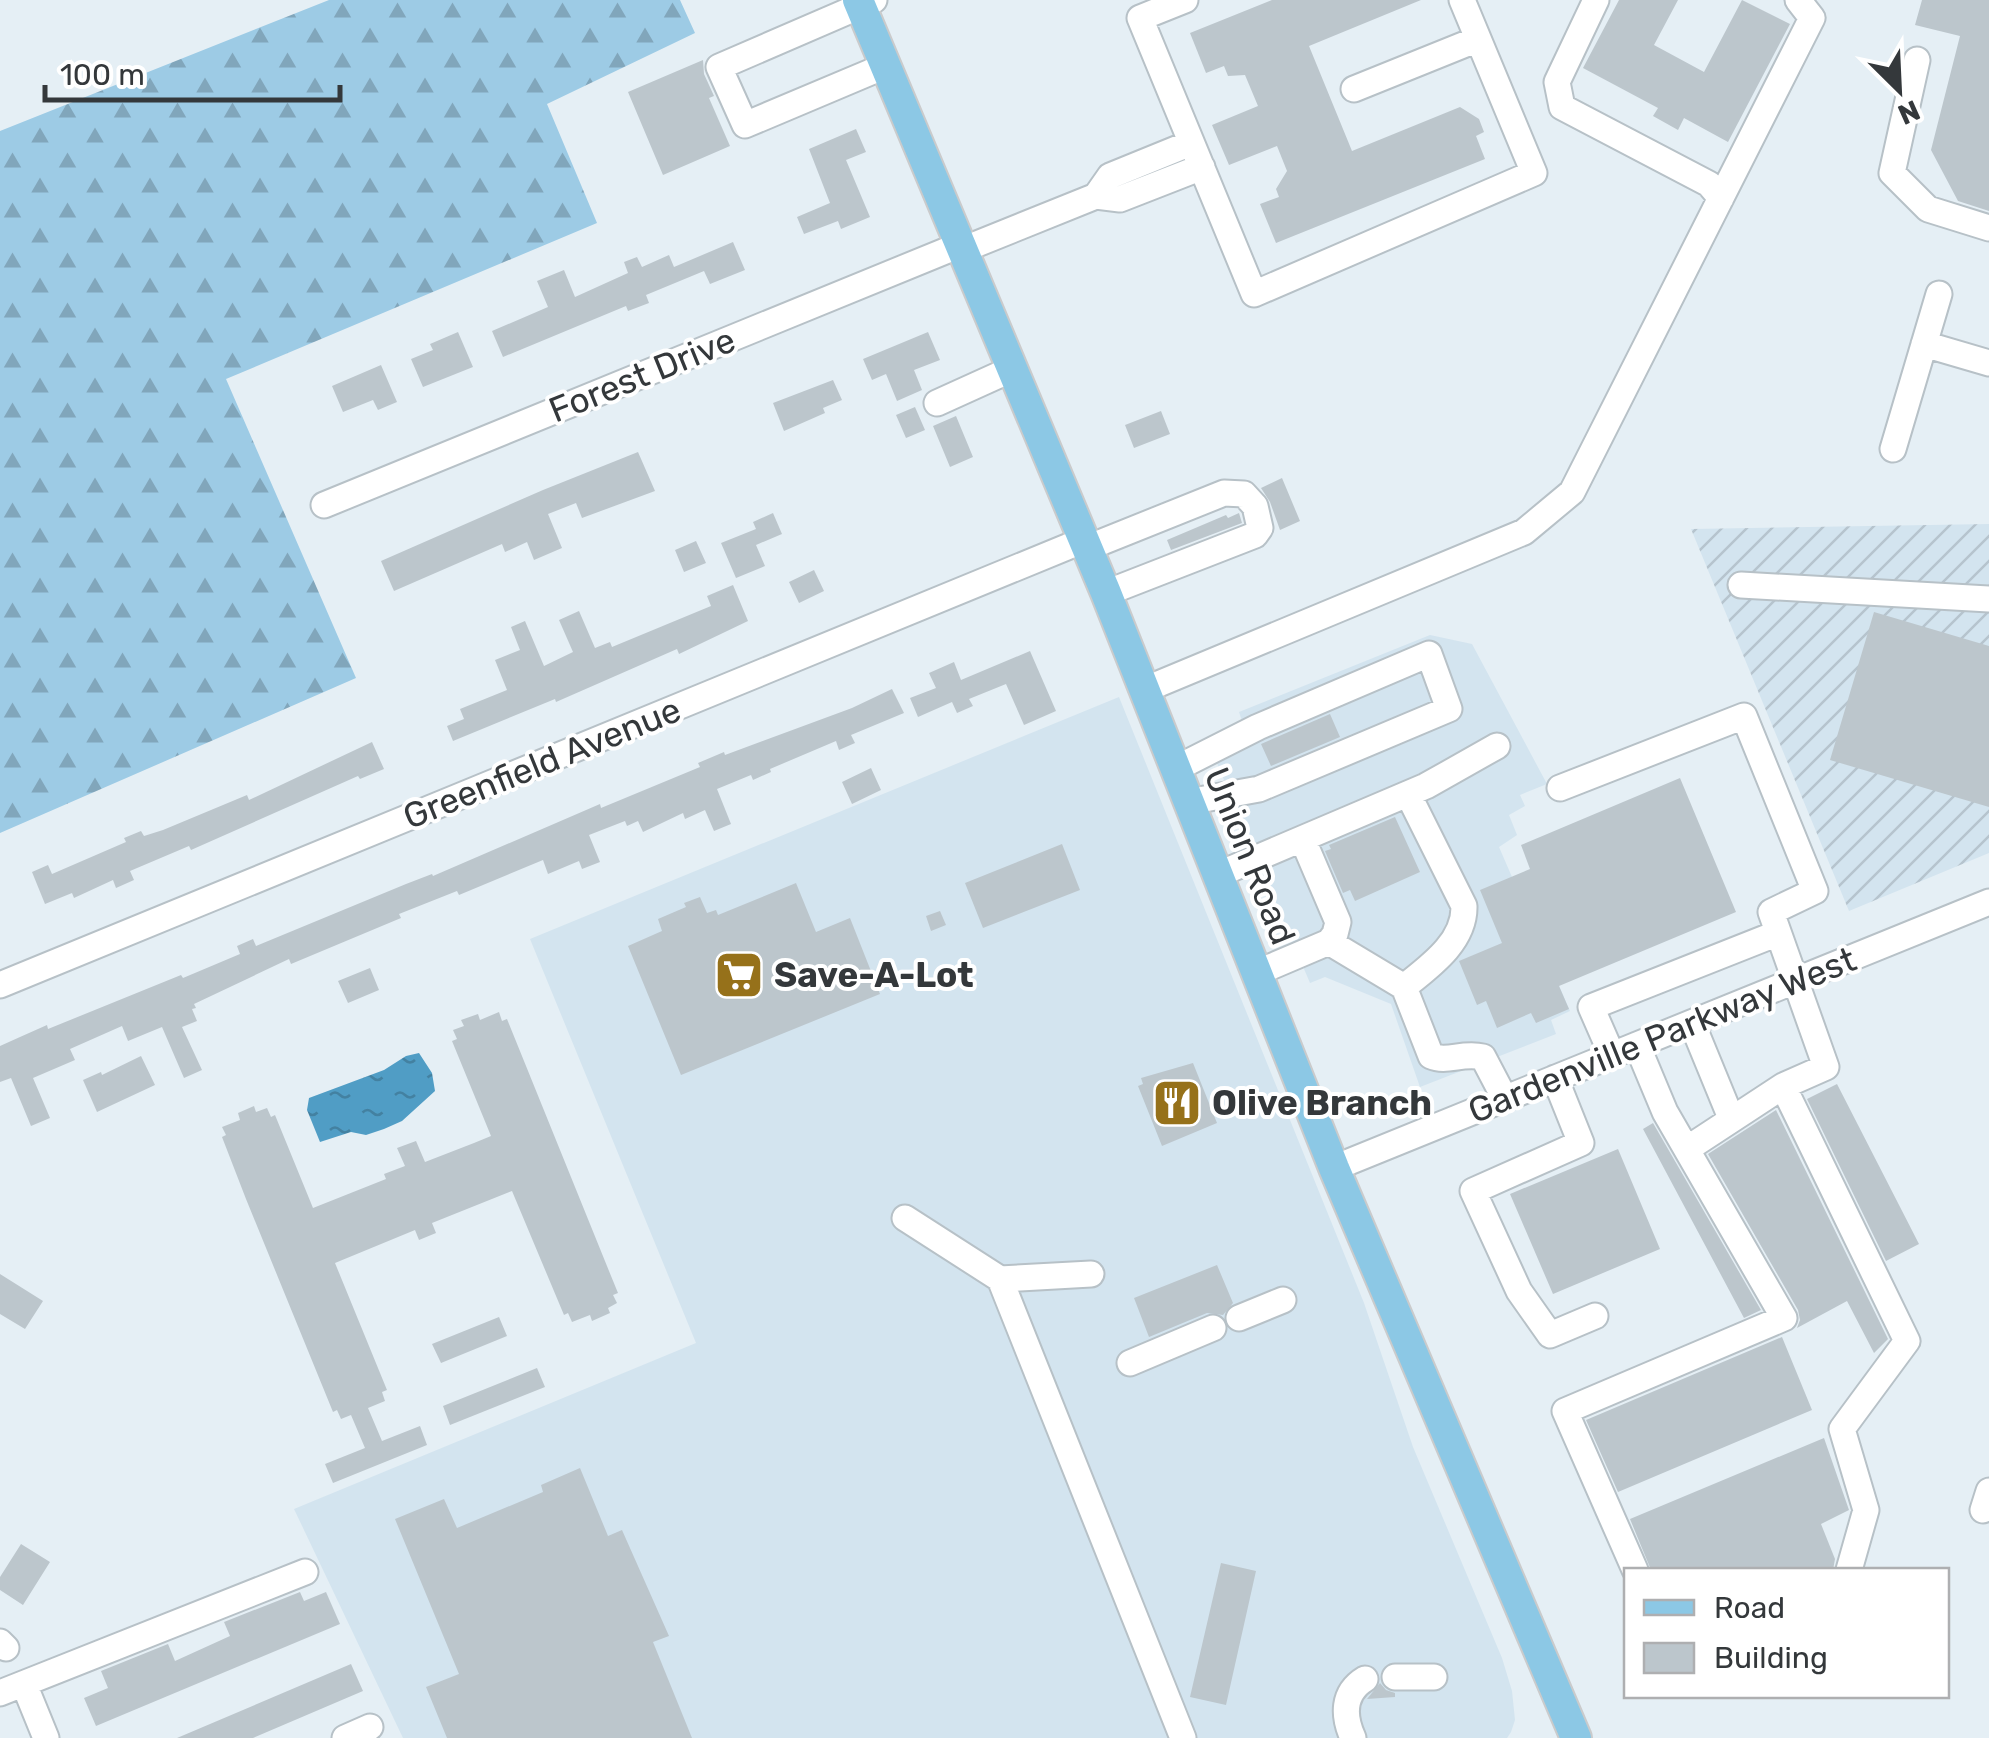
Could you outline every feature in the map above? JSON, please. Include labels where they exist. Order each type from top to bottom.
[{"type":"main road","name":"Union Road","points":[[864,2],[886,66],[1106,593],[1334,1168],[1576,1738]]},
{"type":"street","points":[[1184,0],[1140,18],[1254,294],[1534,173],[1462,0]]},
{"type":"street","points":[[1596,0],[1556,82],[1562,107],[1709,184],[1721,198]]},
{"type":"street","points":[[1144,690],[1524,532],[1572,492],[1812,18],[1798,0]]},
{"type":"street","points":[[864,2],[719,67],[745,125],[886,66]]},
{"type":"street","points":[[1354,89],[1478,39]]},
{"type":"street","points":[[1917,60],[1892,173],[1928,209],[1989,228]]},
{"type":"street","name":"Forest Drive","points":[[324,505],[1096,196],[1110,176],[1197,155]]},
{"type":"street","points":[[1893,449],[1939,294]]},
{"type":"street","points":[[1924,344],[1989,364]]},
{"type":"street","points":[[937,403],[1012,369]]},
{"type":"street","name":"Greenfield Avenue","points":[[0,985],[1086,544],[1224,493],[1244,494],[1255,506],[1260,528],[1255,535],[1106,593]]},
{"type":"street","points":[[1740,585],[1989,599]]},
{"type":"street","points":[[1175,769],[1258,727],[1429,654],[1449,709],[1258,789],[1188,802]]},
{"type":"street","points":[[1560,788],[1744,716],[1816,890],[1771,912],[1826,1067],[1783,1086],[1687,1149]]},
{"type":"street","points":[[1217,874],[1408,794],[1497,746]]},
{"type":"street","points":[[1404,987],[1444,955],[1464,916],[1464,906],[1408,794]]},
{"type":"street","points":[[1256,972],[1329,942],[1335,934],[1338,922],[1303,840]]},
{"type":"street","name":"Gardenville Parkway West","points":[[1334,1168],[1989,902]]},
{"type":"street","points":[[1612,1055],[1591,1006],[1778,933]]},
{"type":"street","points":[[1329,942],[1404,987],[1432,1056],[1441,1060],[1466,1053],[1483,1056],[1505,1099]]},
{"type":"street","points":[[1692,1023],[1731,1118]]},
{"type":"street","points":[[1634,1568],[1565,1412],[1784,1318],[1665,1112],[1637,1045]]},
{"type":"street","points":[[1555,1078],[1582,1143],[1473,1191],[1519,1290],[1550,1335],[1595,1316]]},
{"type":"street","points":[[1783,1086],[1907,1341],[1842,1429],[1866,1510],[1851,1568]]},
{"type":"street","points":[[905,1218],[1000,1279],[1183,1738]]},
{"type":"street","points":[[1000,1279],[1092,1274]]},
{"type":"street","points":[[1239,1318],[1283,1300]]},
{"type":"street","points":[[1130,1362],[1213,1328]]},
{"type":"street","points":[[46,1738],[12,1689],[305,1572]]},
{"type":"street","points":[[1395,1677],[1434,1677]]},
{"type":"street","points":[[1353,1738],[1346,1716],[1347,1699],[1352,1688],[1364,1680]]},
{"type":"street","points":[[344,1738],[370,1727]]},
{"type":"shaded area","points":[[1989,524],[1989,853],[1849,911],[1691,529]]},
{"type":"shaded area","points":[[1430,635],[1472,644],[1547,784],[1520,795],[1525,806],[1509,815],[1517,835],[1499,847],[1570,1011],[1551,1020],[1556,1034],[1420,1087],[1391,1004],[1325,977],[1310,983],[1208,742],[1244,727],[1239,712]]},
{"type":"shaded area","points":[[1119,697],[1364,1303],[1413,1447],[1502,1658],[1512,1691],[1515,1720],[1507,1738],[403,1738],[294,1509],[696,1343],[530,939]]},
{"type":"green space","points":[[329,0],[680,0],[695,33],[547,104],[597,223],[226,379],[356,678],[0,833],[0,131]]},
{"type":"water","points":[[419,1053],[432,1073],[435,1091],[402,1121],[366,1135],[351,1132],[320,1142],[307,1110],[309,1098]]},
{"type":"building","points":[[1272,0],[1421,0],[1309,46],[1352,151],[1460,107],[1479,119],[1484,132],[1476,136],[1485,159],[1276,243],[1260,204],[1279,197],[1276,189],[1287,171],[1277,146],[1229,165],[1212,125],[1258,106],[1245,75],[1228,76],[1224,66],[1206,73],[1190,33]]},
{"type":"building","points":[[1619,0],[1678,0],[1654,45],[1704,72],[1742,0],[1790,24],[1728,142],[1684,118],[1678,130],[1653,116],[1658,108],[1583,68]]},
{"type":"building","points":[[1922,0],[1989,0],[1989,211],[1958,201],[1931,150],[1960,36],[1915,25]]},
{"type":"building","points":[[703,60],[704,74],[714,96],[709,98],[730,146],[663,175],[628,92]]},
{"type":"building","points":[[856,129],[866,152],[846,160],[870,217],[841,229],[838,221],[804,234],[797,217],[830,203],[809,149]]},
{"type":"building","points":[[733,242],[745,270],[710,284],[704,271],[646,295],[649,303],[628,311],[626,306],[503,357],[492,331],[548,307],[537,281],[564,270],[575,297],[628,273],[624,262],[637,257],[642,267],[669,255],[674,267]]},
{"type":"building","points":[[458,332],[473,367],[423,387],[411,359],[433,350],[430,344]]},
{"type":"building","points":[[928,332],[940,360],[914,370],[922,390],[897,401],[886,374],[872,380],[863,359]]},
{"type":"building","points":[[381,365],[397,402],[378,410],[373,400],[343,412],[332,386]]},
{"type":"building","points":[[833,380],[842,400],[823,408],[825,413],[784,431],[773,403]]},
{"type":"building","points":[[915,407],[925,430],[906,438],[896,415]]},
{"type":"building","points":[[1161,411],[1170,434],[1134,448],[1125,425]]},
{"type":"building","points":[[956,416],[973,457],[950,467],[933,426]]},
{"type":"building","points":[[638,452],[655,491],[582,518],[576,503],[548,514],[562,548],[534,560],[527,542],[505,552],[502,544],[394,591],[381,561]]},
{"type":"building","points":[[1282,478],[1300,521],[1280,530],[1261,488]]},
{"type":"building","points":[[773,513],[782,534],[756,545],[765,566],[736,578],[721,543],[756,529],[753,522]]},
{"type":"building","points":[[1239,513],[1242,523],[1171,550],[1167,540]]},
{"type":"building","points":[[696,541],[706,563],[684,572],[675,550]]},
{"type":"building","points":[[814,570],[824,591],[799,603],[789,582]]},
{"type":"building","points":[[733,585],[748,621],[679,654],[677,649],[556,702],[555,699],[453,741],[447,726],[464,719],[460,709],[507,690],[495,660],[520,650],[511,627],[525,621],[544,666],[573,652],[559,620],[579,611],[595,648],[610,642],[612,647],[711,606],[707,596]]},
{"type":"building","points":[[1874,612],[1989,646],[1989,807],[1830,760]]},
{"type":"building","points":[[1030,651],[1056,711],[1024,725],[1006,684],[969,699],[973,706],[957,713],[952,702],[918,717],[910,698],[936,688],[929,673],[954,662],[961,680]]},
{"type":"building","points":[[892,689],[904,713],[851,735],[855,743],[839,750],[836,741],[753,780],[751,775],[717,789],[731,824],[714,831],[705,810],[685,819],[683,813],[643,832],[638,821],[627,826],[625,821],[589,835],[600,862],[582,869],[579,861],[548,874],[543,860],[459,895],[457,891],[399,914],[401,918],[291,964],[289,959],[194,1004],[197,1021],[182,1027],[202,1070],[184,1078],[162,1027],[128,1041],[122,1026],[70,1049],[75,1060],[33,1078],[50,1118],[31,1126],[11,1078],[0,1082],[0,1046],[47,1025],[48,1029],[181,975],[183,978],[240,954],[237,946],[253,939],[256,946],[600,804],[601,808],[700,767],[698,763],[724,752],[725,755],[852,708]]},
{"type":"building","points":[[1330,714],[1340,737],[1271,766],[1261,744]]},
{"type":"building","points":[[372,742],[384,769],[360,779],[358,776],[191,850],[189,846],[130,871],[134,880],[116,888],[113,880],[74,898],[72,893],[45,904],[32,872],[48,865],[52,874],[126,842],[124,838],[141,831],[144,836],[247,795],[249,800]]},
{"type":"building","points":[[871,768],[881,790],[852,804],[842,782]]},
{"type":"building","points":[[1680,778],[1736,912],[1559,986],[1569,1009],[1536,1023],[1531,1013],[1497,1028],[1486,1001],[1477,1005],[1459,961],[1502,943],[1480,890],[1530,869],[1521,845]]},
{"type":"building","points":[[1395,817],[1420,872],[1355,901],[1350,890],[1343,893],[1325,851],[1331,849],[1329,845]]},
{"type":"building","points":[[1062,844],[1080,890],[983,928],[965,883]]},
{"type":"building","points":[[796,883],[816,932],[850,918],[880,994],[681,1075],[628,946],[662,931],[658,919],[700,897],[707,913],[716,910],[718,915]]},
{"type":"building","points":[[940,911],[946,925],[931,931],[926,916]]},
{"type":"building","points":[[370,968],[379,990],[348,1003],[338,981]]},
{"type":"building","points":[[499,1012],[502,1021],[507,1019],[618,1293],[613,1295],[617,1303],[608,1308],[610,1313],[592,1321],[590,1315],[572,1322],[568,1313],[564,1315],[512,1191],[432,1223],[436,1233],[419,1240],[415,1230],[335,1263],[387,1390],[382,1392],[385,1401],[368,1408],[382,1441],[420,1426],[427,1445],[333,1483],[325,1464],[365,1448],[351,1415],[341,1419],[337,1410],[333,1412],[246,1199],[222,1137],[226,1135],[222,1127],[240,1120],[238,1113],[254,1106],[256,1112],[267,1108],[271,1117],[275,1115],[313,1208],[386,1179],[384,1174],[405,1166],[397,1148],[416,1141],[425,1162],[491,1136],[452,1041],[457,1039],[453,1030],[464,1026],[461,1020],[478,1014],[480,1020]]},
{"type":"building","points":[[141,1056],[155,1085],[97,1112],[83,1080]]},
{"type":"building","points":[[1193,1063],[1217,1123],[1162,1146],[1138,1086],[1143,1084],[1141,1078]]},
{"type":"building","points":[[1837,1084],[1919,1244],[1886,1261],[1807,1099]]},
{"type":"building","points":[[1776,1110],[1888,1339],[1874,1353],[1847,1301],[1797,1328],[1798,1310],[1708,1154]]},
{"type":"building","points":[[1653,1123],[1761,1310],[1744,1318],[1643,1129]]},
{"type":"building","points":[[1618,1149],[1660,1249],[1553,1294],[1510,1194]]},
{"type":"building","points":[[1217,1265],[1233,1303],[1223,1315],[1207,1313],[1149,1337],[1134,1298]]},
{"type":"building","points":[[0,1274],[43,1301],[25,1329],[0,1314]]},
{"type":"building","points":[[499,1317],[507,1336],[441,1363],[432,1344]]},
{"type":"building","points":[[1782,1337],[1812,1410],[1618,1492],[1586,1420]]},
{"type":"building","points":[[537,1368],[545,1387],[450,1425],[443,1406]]},
{"type":"building","points":[[1824,1438],[1849,1510],[1821,1524],[1835,1559],[1833,1568],[1650,1568],[1630,1519]]},
{"type":"building","points":[[580,1468],[608,1536],[622,1530],[669,1636],[653,1642],[692,1738],[447,1738],[426,1687],[459,1674],[395,1519],[444,1499],[457,1528],[543,1492],[541,1485]]},
{"type":"building","points":[[21,1544],[50,1562],[23,1605],[0,1590],[0,1577]]},
{"type":"building","points":[[1221,1563],[1256,1571],[1226,1705],[1190,1697]]},
{"type":"building","points":[[300,1592],[304,1601],[326,1592],[340,1624],[96,1726],[84,1698],[108,1688],[101,1671],[168,1644],[175,1661],[230,1636],[224,1622]]},
{"type":"building","points":[[351,1664],[363,1691],[253,1738],[177,1738]]},
{"type":"building","points":[[1380,1683],[1395,1697],[1367,1699]]},
{"type":"place","name":"Save-A-Lot","points":[[739,975]]},
{"type":"place","name":"Olive Branch","points":[[1177,1103]]}]
